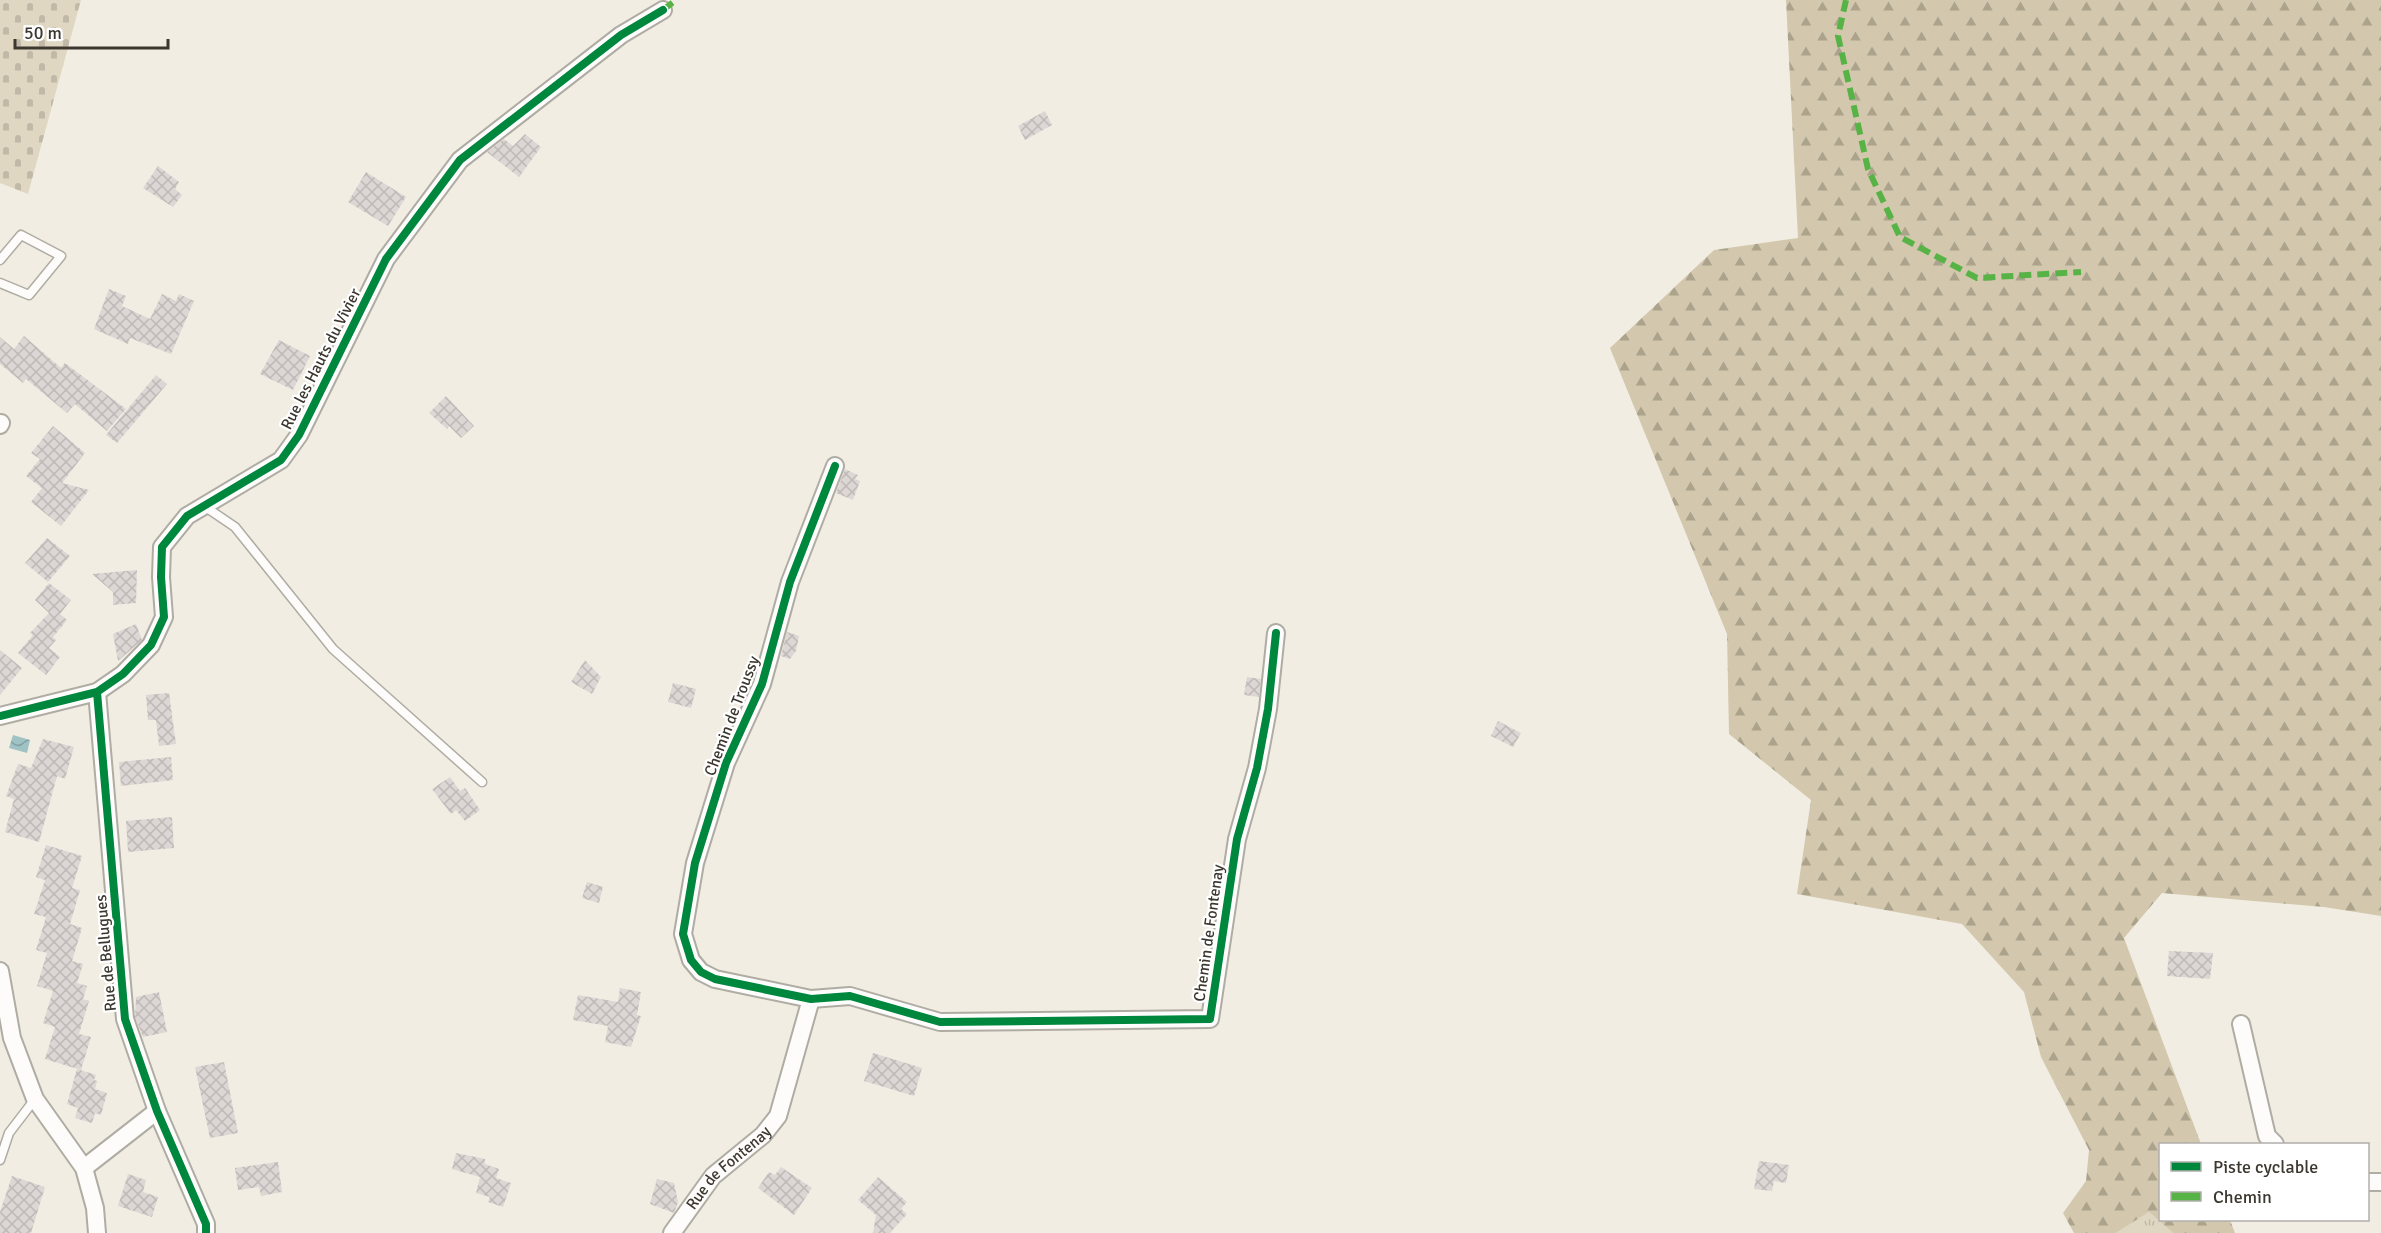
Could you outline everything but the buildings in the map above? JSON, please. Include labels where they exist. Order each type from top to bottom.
[{"type":"street","name":"Rue les Hauts du Vivier","points":[[0,716],[97,692],[123,674],[151,645],[164,617],[161,577],[162,547],[187,516],[281,460],[299,435],[386,259],[460,160],[621,34],[663,10]]},
{"type":"street","name":"Chemin de Troussy","points":[[811,999],[716,979],[701,972],[691,960],[683,934],[695,863],[723,774],[762,684],[790,582],[835,466]]},
{"type":"street","name":"Chemin de Fontenay","points":[[811,999],[850,996],[940,1022],[1210,1019],[1237,839],[1257,768],[1268,709],[1276,633]]},
{"type":"street","name":"Rue de Bellugues","points":[[97,692],[125,1019],[157,1111],[206,1224],[206,1233]]},
{"type":"street","points":[[0,971],[12,1038],[35,1099],[84,1168],[95,1208],[96,1233]]},
{"type":"street","name":"Rue de Fontenay","points":[[672,1233],[713,1176],[763,1135],[778,1116],[811,999]]},
{"type":"street","points":[[2241,1024],[2267,1136],[2274,1143]]},
{"type":"street","points":[[84,1168],[157,1111]]},
{"type":"lane","points":[[0,260],[21,235],[61,256],[29,295],[0,284]]},
{"type":"lane","points":[[204,506],[235,527],[333,649],[482,782]]},
{"type":"lane","points":[[0,1160],[9,1133],[35,1099]]},
{"type":"green space","points":[[0,0],[81,0],[28,194],[0,183]]},
{"type":"green space","points":[[1786,0],[2381,0],[2381,916],[2324,907],[2162,893],[2124,938],[2201,1143],[2159,1143],[2159,1221],[2149,1212],[2116,1233],[2074,1233],[2063,1213],[2086,1181],[2089,1150],[2041,1057],[2024,992],[1962,924],[1797,894],[1811,800],[1729,734],[1727,634],[1610,348],[1714,250],[1798,238]]},
{"type":"green space","points":[[2149,1212],[2173,1233],[2116,1233]]},
{"type":"green space","points":[[2159,1221],[2230,1221],[2235,1233],[2173,1233]]},
{"type":"water","points":[[13,735],[30,740],[27,753],[9,748]]},
{"type":"marked path","points":[[663,10],[676,0]]},
{"type":"marked path","points":[[1846,0],[1838,36],[1868,169],[1900,237],[1977,278],[2081,272]]},
{"type":"cycle path","points":[[0,716],[97,692],[123,674],[151,645],[164,617],[161,577],[162,547],[187,516],[281,460],[299,435],[386,259],[460,160],[621,35],[663,10]]},
{"type":"cycle path","points":[[835,466],[790,582],[762,684],[726,763],[695,863],[683,934],[691,960],[701,972],[715,979],[811,999],[850,996],[940,1022],[1210,1019],[1237,839],[1257,768],[1268,709],[1276,633]]},
{"type":"cycle path","points":[[97,692],[125,1019],[157,1111],[206,1224],[206,1233]]}]
